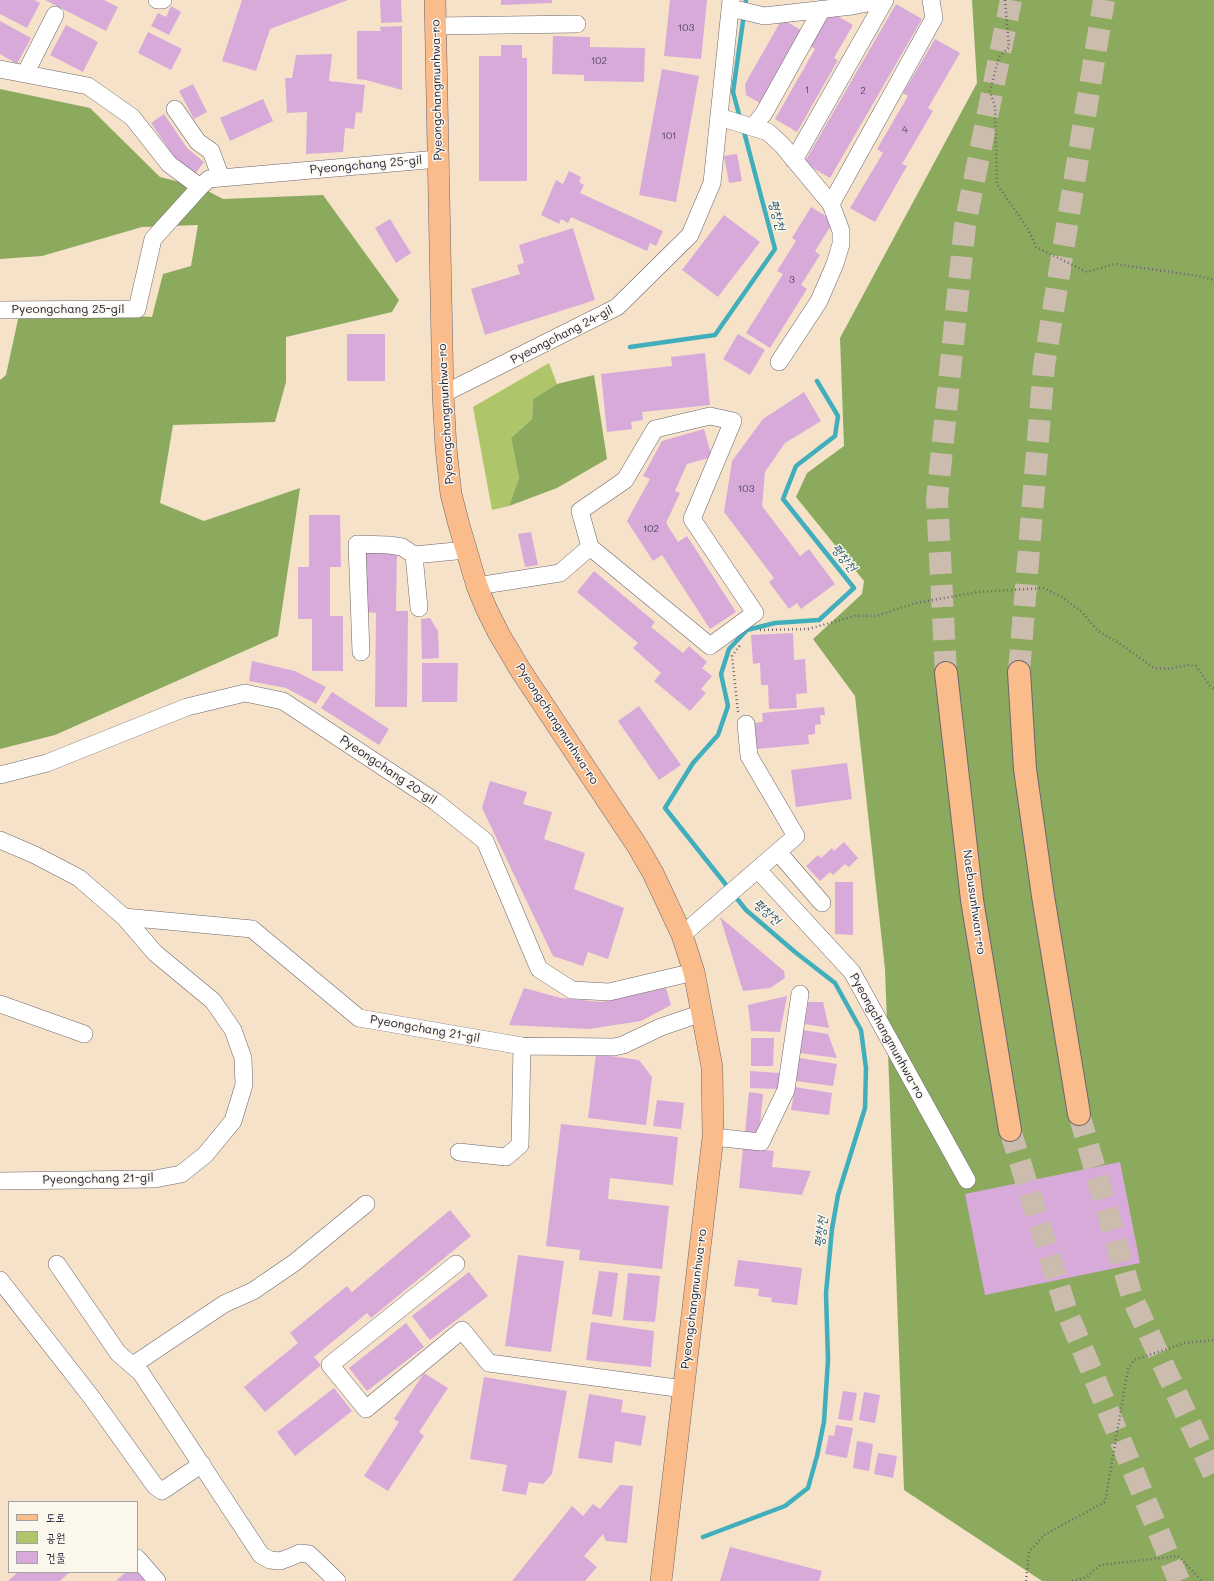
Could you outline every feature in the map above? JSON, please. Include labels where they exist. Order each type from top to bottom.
[{"type":"highway","points":[[1019,672],[1025,769],[1043,896],[1079,1114]]},
{"type":"highway","name":"Naebusunhwan-ro","points":[[946,673],[972,900],[1010,1130]]},
{"type":"main road","name":"Pyeongchangmunhwa-ro","points":[[435,0],[443,394],[446,448],[451,494],[477,586],[492,622],[521,671],[650,866],[682,935],[694,972],[712,1067],[713,1137],[684,1389],[658,1579]]},
{"type":"street","points":[[156,0],[163,0]]},
{"type":"street","points":[[794,160],[884,0]]},
{"type":"street","name":"Pyeongchang 24-gil","points":[[443,394],[617,307],[690,235],[712,183],[731,4],[764,16],[852,6],[884,0]]},
{"type":"street","points":[[831,204],[934,18],[931,0]]},
{"type":"street","points":[[753,127],[764,113],[822,9]]},
{"type":"street","points":[[25,74],[55,15]]},
{"type":"street","points":[[436,26],[577,24]]},
{"type":"street","points":[[0,69],[88,86],[132,116],[169,164],[200,187]]},
{"type":"street","points":[[175,109],[198,142],[211,150],[221,178]]},
{"type":"street","points":[[719,116],[768,132],[831,204],[841,231],[841,244],[836,264],[819,301],[779,362]]},
{"type":"street","name":"Pyeongchang 25-gil","points":[[0,310],[138,309],[153,239],[209,179],[438,159]]},
{"type":"street","points":[[710,416],[733,421],[692,519],[755,613],[710,646],[590,548],[580,511],[625,480],[655,429],[710,416]]},
{"type":"street","points":[[361,652],[357,544],[402,547],[414,555],[466,550]]},
{"type":"street","points":[[477,586],[560,573],[590,548]]},
{"type":"street","points":[[414,555],[419,608]]},
{"type":"street","name":"Pyeongchang 20-gil","points":[[0,775],[47,763],[187,707],[245,693],[283,701],[436,802],[485,841],[539,969],[572,990],[609,992],[694,972]]},
{"type":"street","points":[[682,935],[796,836],[749,756],[746,724]]},
{"type":"street","name":"Pyeongchang 21-gil","points":[[0,840],[35,855],[79,878],[124,917],[156,953],[213,1001],[233,1030],[243,1058],[244,1085],[233,1121],[205,1155],[181,1174],[155,1179],[0,1181]]},
{"type":"street","points":[[778,852],[822,903]]},
{"type":"street","name":"Pyeongchangmunhwa-ro","points":[[758,870],[852,972],[967,1180]]},
{"type":"street","name":"Pyeongchang 21-gil","points":[[124,917],[252,929],[359,1018],[522,1046],[623,1045],[661,1027],[702,1013]]},
{"type":"street","points":[[713,1137],[761,1142],[786,1090],[800,994]]},
{"type":"street","points":[[0,1004],[84,1034]]},
{"type":"street","points":[[459,1152],[506,1157],[520,1145],[522,1046]]},
{"type":"street","points":[[133,1365],[224,1304],[253,1291],[294,1263],[366,1204]]},
{"type":"street","points":[[57,1264],[118,1353],[141,1373],[261,1555],[270,1560],[280,1561],[300,1553],[309,1554],[337,1581]]},
{"type":"street","points":[[456,1264],[330,1366],[366,1409],[462,1330],[489,1363],[684,1389]]},
{"type":"street","points":[[0,1280],[92,1398],[155,1486],[162,1491],[202,1464]]},
{"type":"street","points":[[138,1559],[157,1581]]},
{"type":"path","points":[[1004,0],[1009,47],[999,58],[990,91],[995,107],[997,184],[1028,229],[1036,247],[1087,272],[1115,264],[1198,276],[1214,280]]},
{"type":"path","points":[[758,630],[808,629],[855,616],[876,616],[923,602],[978,592],[1043,588],[1062,597],[1082,612],[1098,631],[1119,643],[1154,668],[1167,669],[1189,665],[1196,666],[1210,686],[1214,689]]},
{"type":"path","points":[[744,640],[732,656],[737,711],[746,724]]},
{"type":"path","points":[[1026,1581],[1029,1552],[1044,1535],[1105,1502],[1128,1369],[1134,1360],[1185,1343],[1214,1340]]},
{"type":"path","points":[[1072,1581],[1086,1577],[1100,1565],[1178,1556],[1202,1581]]},
{"type":"green space","points":[[972,0],[1214,0],[1214,1581],[1042,1581],[904,1490],[885,969],[855,696],[813,639],[862,594],[864,581],[796,497],[807,473],[844,446],[840,338],[977,83]]},
{"type":"green space","points":[[0,89],[90,108],[160,177],[200,187],[223,199],[323,195],[399,300],[392,312],[286,337],[286,382],[275,422],[173,425],[160,503],[204,521],[300,488],[278,636],[55,735],[0,749],[0,380],[6,375],[20,310],[152,317],[163,274],[191,266],[198,225],[142,227],[42,256],[0,259]]},
{"type":"green space","points":[[549,363],[557,384],[533,399],[532,419],[511,438],[519,478],[509,506],[492,510],[473,407]]},
{"type":"green space","points":[[594,375],[607,459],[557,488],[509,506],[519,478],[511,438],[532,419],[533,399],[557,384]]},
{"type":"building","points":[[0,0],[34,0],[40,3],[27,28],[0,14]]},
{"type":"building","points":[[45,0],[104,0],[118,7],[106,31]]},
{"type":"building","points":[[242,0],[348,0],[270,29],[256,71],[222,61]]},
{"type":"building","points":[[380,0],[401,0],[402,22],[381,23]]},
{"type":"building","points":[[501,0],[552,0],[552,3],[501,5]]},
{"type":"building","points":[[670,0],[707,0],[701,59],[664,56]]},
{"type":"building","points":[[896,4],[922,19],[830,178],[804,163]]},
{"type":"building","points":[[171,6],[181,12],[169,35],[151,26],[158,13],[166,17]]},
{"type":"building","points":[[830,12],[853,25],[834,58],[838,60],[797,132],[775,119],[815,49],[810,46]]},
{"type":"building","points":[[782,19],[801,30],[760,103],[746,95],[745,84]]},
{"type":"building","points":[[0,21],[31,38],[17,64],[0,54]]},
{"type":"building","points":[[66,25],[98,42],[83,72],[50,55]]},
{"type":"building","points":[[402,26],[402,90],[357,79],[357,31],[381,31],[380,27]]},
{"type":"building","points":[[148,32],[182,49],[171,70],[138,53]]},
{"type":"building","points":[[553,36],[590,37],[590,47],[645,48],[644,82],[584,81],[584,75],[552,74]]},
{"type":"building","points":[[935,39],[960,53],[928,108],[933,111],[902,164],[907,166],[875,222],[850,208],[883,153],[877,149],[908,96],[903,93]]},
{"type":"building","points":[[501,45],[522,45],[522,58],[527,58],[527,181],[479,181],[479,56],[501,56]]},
{"type":"building","points":[[332,54],[329,81],[365,85],[362,113],[356,112],[354,129],[345,128],[343,152],[306,154],[307,112],[287,113],[285,78],[292,78],[296,55]]},
{"type":"building","points":[[662,69],[699,76],[676,202],[639,195]]},
{"type":"building","points":[[193,84],[207,112],[194,119],[179,91]]},
{"type":"building","points":[[263,99],[273,121],[230,141],[220,118]]},
{"type":"building","points":[[164,114],[187,148],[204,162],[195,174],[174,157],[151,123]]},
{"type":"building","points":[[737,154],[742,181],[729,183],[724,156]]},
{"type":"building","points":[[569,171],[581,177],[579,182],[584,185],[580,193],[663,231],[656,246],[650,243],[647,251],[571,217],[568,223],[561,219],[559,224],[541,215],[556,180],[563,184]]},
{"type":"building","points":[[811,207],[834,221],[815,251],[820,255],[801,285],[807,289],[770,348],[746,333],[783,274],[777,271],[796,241],[792,238]]},
{"type":"building","points":[[724,215],[760,242],[718,297],[682,270]]},
{"type":"building","points":[[390,219],[411,253],[396,263],[375,228]]},
{"type":"building","points":[[573,228],[595,300],[485,335],[471,289],[520,274],[517,265],[524,263],[519,245]]},
{"type":"building","points":[[347,334],[385,334],[385,381],[347,381]]},
{"type":"building","points":[[738,334],[765,350],[750,375],[723,359]]},
{"type":"building","points":[[705,353],[710,405],[642,412],[643,420],[631,422],[632,429],[607,432],[601,374],[672,366],[671,357]]},
{"type":"building","points":[[804,392],[821,421],[785,443],[765,472],[762,506],[800,556],[809,549],[835,584],[801,609],[797,603],[789,609],[769,582],[774,578],[724,512],[732,461],[763,419]]},
{"type":"building","points":[[704,429],[712,457],[687,464],[675,491],[680,493],[666,523],[678,542],[687,536],[736,612],[710,629],[662,555],[653,561],[627,521],[650,479],[643,476],[662,441]]},
{"type":"building","points":[[309,515],[340,515],[341,567],[330,567],[330,616],[343,616],[343,671],[312,671],[312,619],[298,619],[298,567],[309,567]]},
{"type":"building","points":[[531,532],[538,565],[525,567],[518,534]]},
{"type":"building","points":[[364,550],[397,550],[396,611],[408,611],[407,707],[375,707],[376,613],[364,612]]},
{"type":"building","points":[[594,571],[655,622],[651,627],[683,653],[689,646],[707,662],[702,668],[712,676],[701,689],[706,693],[690,711],[654,681],[661,673],[633,648],[638,643],[577,592]]},
{"type":"building","points":[[430,618],[438,631],[439,658],[422,659],[421,619]]},
{"type":"building","points":[[793,633],[794,660],[805,659],[807,693],[796,694],[797,708],[769,709],[768,685],[761,685],[760,663],[753,664],[751,635]]},
{"type":"building","points":[[252,661],[295,671],[326,687],[316,704],[286,688],[249,681]]},
{"type":"building","points":[[422,663],[458,663],[457,702],[422,702]]},
{"type":"building","points":[[332,692],[389,729],[379,745],[321,708]]},
{"type":"building","points":[[639,706],[681,765],[659,780],[618,721]]},
{"type":"building","points":[[824,707],[825,715],[820,715],[821,724],[815,725],[815,734],[808,735],[809,744],[757,749],[754,723],[763,722],[762,713]]},
{"type":"building","points":[[847,763],[852,799],[796,807],[791,770]]},
{"type":"building","points":[[490,781],[527,792],[523,804],[552,812],[544,839],[585,853],[574,889],[624,908],[608,959],[588,952],[583,966],[553,956],[482,808]]},
{"type":"building","points":[[844,842],[858,858],[849,867],[845,864],[833,875],[830,872],[820,881],[806,866],[818,855],[821,858],[832,848],[834,851]]},
{"type":"building","points":[[835,882],[853,882],[853,935],[835,934]]},
{"type":"building","points":[[720,917],[784,971],[785,978],[770,988],[743,991]]},
{"type":"building","points":[[524,988],[561,998],[601,1002],[666,988],[671,1005],[641,1021],[589,1029],[509,1025]]},
{"type":"building","points":[[787,996],[780,1032],[751,1031],[748,1005]]},
{"type":"building","points":[[808,1002],[823,1002],[829,1028],[805,1024]]},
{"type":"building","points":[[803,1030],[828,1034],[837,1058],[800,1053]]},
{"type":"building","points":[[751,1038],[774,1038],[773,1066],[751,1066]]},
{"type":"building","points":[[596,1054],[639,1060],[652,1077],[646,1125],[588,1118]]},
{"type":"building","points":[[799,1058],[837,1064],[833,1086],[795,1081]]},
{"type":"building","points":[[750,1071],[780,1073],[779,1089],[750,1088]]},
{"type":"building","points":[[795,1087],[832,1093],[829,1115],[791,1110]]},
{"type":"building","points":[[749,1092],[763,1094],[759,1135],[745,1133]]},
{"type":"building","points":[[657,1100],[684,1103],[681,1129],[653,1126]]},
{"type":"building","points":[[561,1124],[678,1137],[673,1185],[610,1178],[608,1199],[669,1206],[662,1269],[579,1260],[580,1250],[546,1246]]},
{"type":"building","points":[[743,1148],[774,1151],[772,1167],[811,1171],[802,1195],[739,1188]]},
{"type":"building","points":[[1120,1162],[1140,1263],[985,1295],[965,1194]]},
{"type":"building","points":[[450,1210],[471,1236],[371,1318],[367,1313],[314,1357],[321,1365],[265,1412],[244,1387],[298,1343],[290,1333],[347,1286],[352,1292]]},
{"type":"building","points":[[518,1255],[564,1261],[551,1352],[505,1346]]},
{"type":"building","points":[[738,1260],[802,1268],[797,1305],[771,1302],[772,1298],[758,1296],[759,1289],[734,1286]]},
{"type":"building","points":[[599,1271],[618,1273],[612,1317],[592,1314]]},
{"type":"building","points":[[469,1272],[488,1296],[430,1340],[412,1316]]},
{"type":"building","points":[[628,1273],[660,1276],[655,1322],[623,1320]]},
{"type":"building","points":[[591,1322],[654,1331],[651,1367],[586,1360]]},
{"type":"building","points":[[406,1323],[424,1347],[367,1391],[349,1368]]},
{"type":"building","points":[[424,1373],[448,1388],[419,1432],[424,1436],[388,1491],[364,1476],[399,1422],[394,1419]]},
{"type":"building","points":[[484,1377],[567,1391],[552,1474],[543,1484],[529,1482],[526,1495],[502,1491],[507,1465],[470,1459]]},
{"type":"building","points":[[334,1388],[352,1411],[295,1456],[277,1432]]},
{"type":"building","points":[[843,1391],[857,1393],[852,1421],[838,1419]]},
{"type":"building","points":[[864,1392],[880,1395],[875,1423],[859,1420]]},
{"type":"building","points":[[589,1394],[623,1400],[621,1412],[646,1416],[641,1446],[615,1441],[612,1463],[578,1458]]},
{"type":"building","points":[[836,1425],[853,1428],[847,1458],[825,1454],[829,1435],[834,1436]]},
{"type":"building","points":[[857,1441],[873,1444],[869,1471],[853,1468]]},
{"type":"building","points":[[878,1453],[897,1456],[893,1478],[874,1474]]},
{"type":"building","points":[[620,1485],[633,1486],[627,1543],[606,1541],[603,1534],[584,1556],[597,1567],[585,1581],[512,1581],[572,1506],[583,1516],[593,1504],[600,1509]]},
{"type":"building","points":[[730,1547],[822,1571],[819,1581],[720,1581]]},
{"type":"building","points":[[138,1570],[147,1581],[116,1581],[125,1573],[138,1573]]},
{"type":"building","points":[[17,1573],[69,1573],[60,1581],[8,1581]]},
{"type":"waterway","name":"평창천","points":[[740,118],[733,92],[746,0]]},
{"type":"waterway","name":"평창천","points":[[630,347],[715,335],[775,249],[743,128]]},
{"type":"waterway","name":"평창천","points":[[703,1537],[785,1506],[808,1488],[817,1456],[824,1422],[828,1360],[826,1293],[832,1229],[838,1195],[865,1108],[866,1068],[861,1030],[835,983],[795,952],[746,910],[665,808],[693,763],[718,735],[728,706],[721,674],[729,649],[747,630],[775,623],[819,620],[854,588],[783,499],[796,466],[835,436],[838,416],[817,381]]},
{"type":"tunnel","points":[[946,673],[937,499],[965,225],[1011,0]]},
{"type":"tunnel","points":[[1019,672],[1044,366],[1104,0]]},
{"type":"tunnel","points":[[1079,1114],[1132,1297],[1214,1475]]},
{"type":"tunnel","points":[[1010,1130],[1067,1312],[1179,1581]]}]
